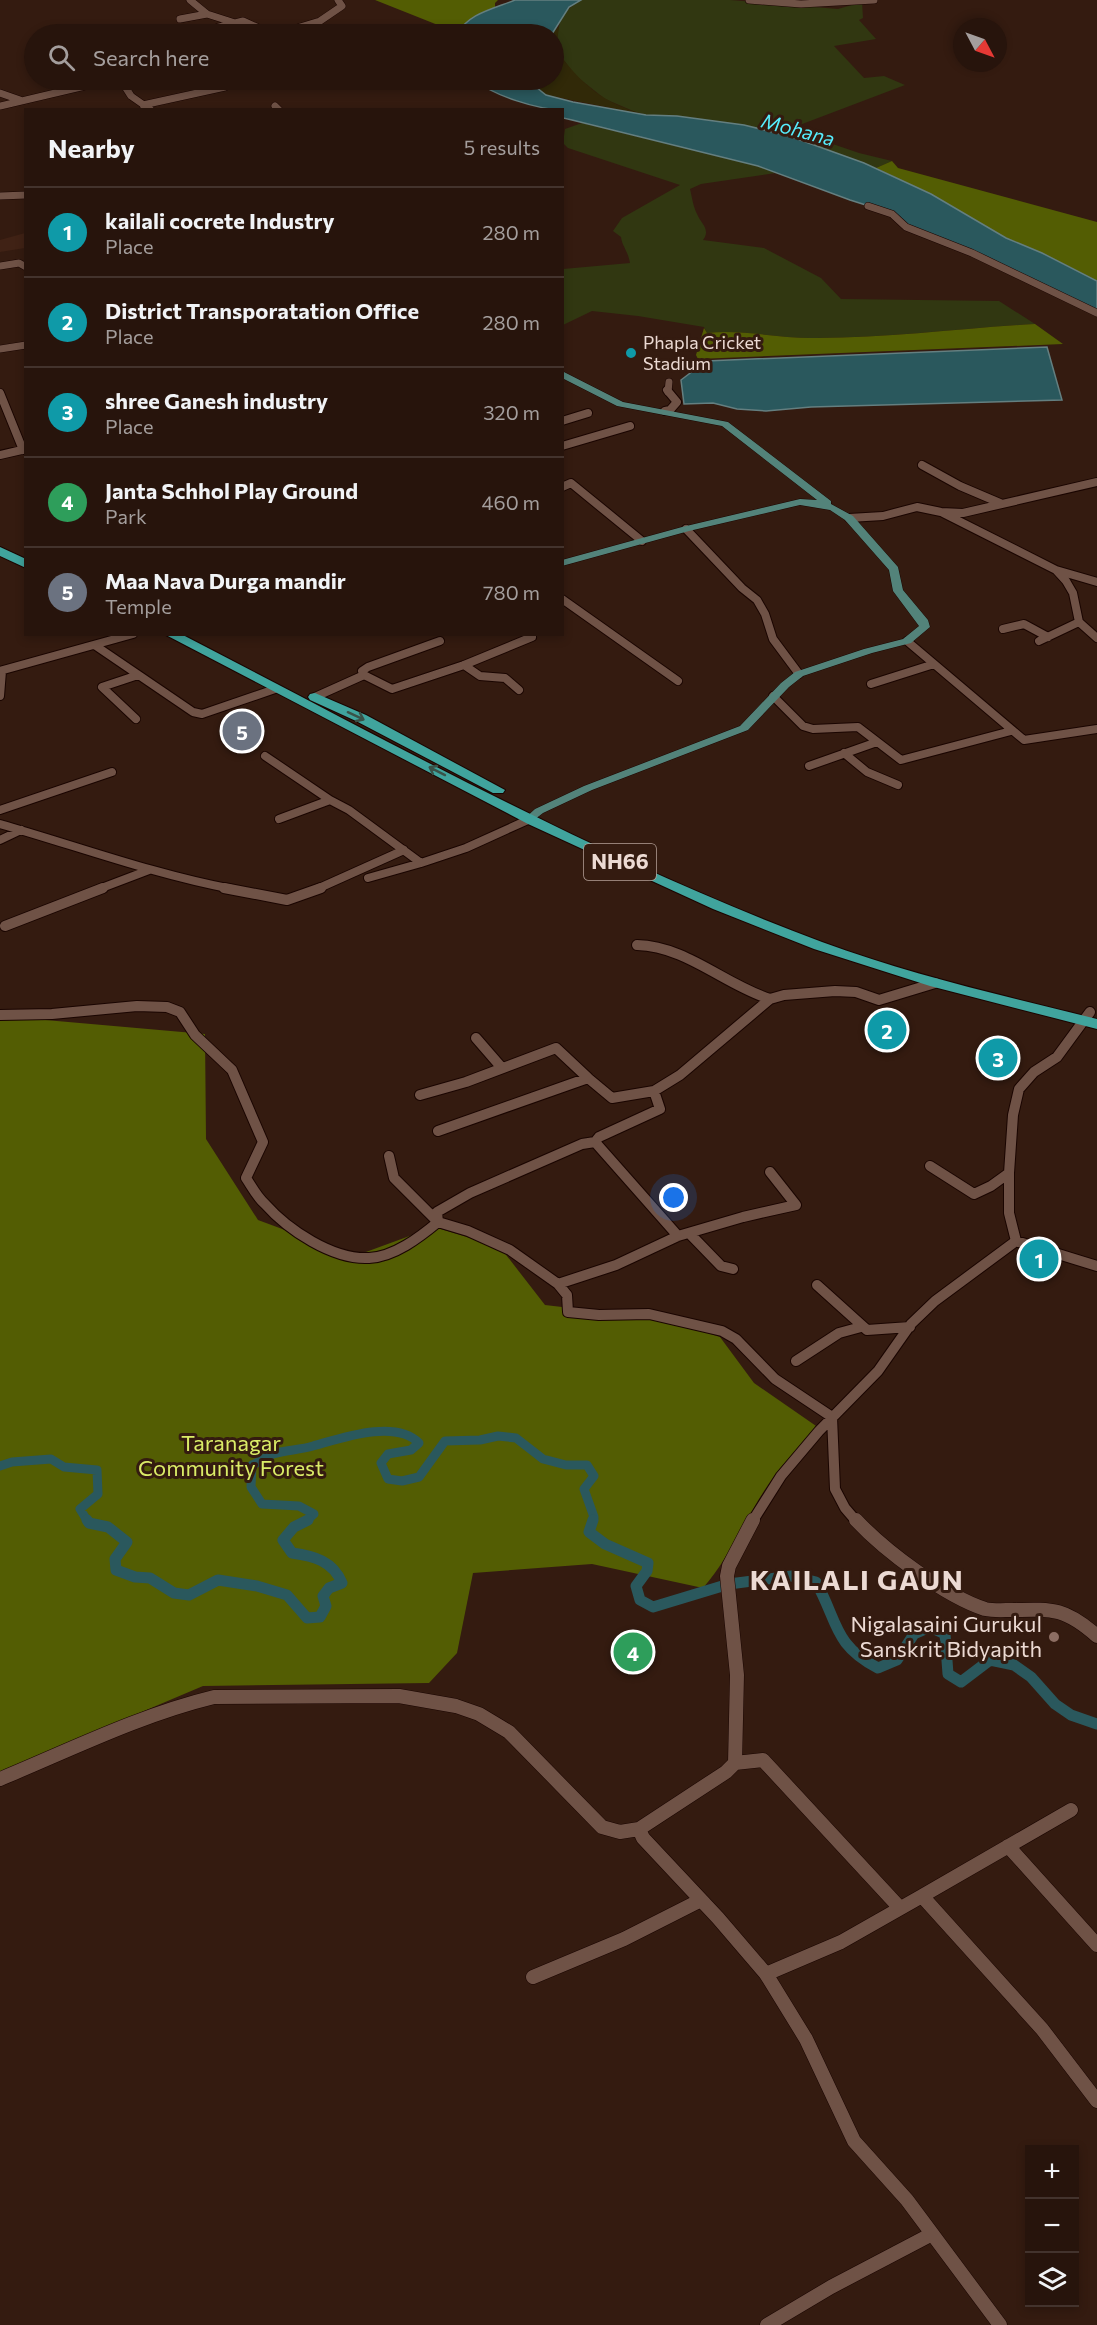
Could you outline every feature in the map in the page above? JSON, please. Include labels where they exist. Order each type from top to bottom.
[{"type":"highway","points":[[0,542],[24,553]]},
{"type":"highway","points":[[0,551],[24,563]]},
{"type":"highway","name":"NH66","points":[[174,636],[275,689],[718,906],[819,946],[935,983],[1092,1018]]},
{"type":"highway","name":"NH66","points":[[195,636],[315,698],[361,718],[535,815],[703,889],[826,938],[1092,1018]]},
{"type":"main road","points":[[535,815],[588,788],[744,728],[773,696],[799,674],[868,651],[907,641],[922,632],[926,624],[898,591],[894,569],[849,518],[733,428],[725,424],[665,411],[620,404],[564,375]]},
{"type":"main road","points":[[564,562],[686,529],[800,502],[834,508]]},
{"type":"street","points":[[189,0],[207,14],[236,23]]},
{"type":"street","points":[[309,24],[337,12],[342,6],[338,0]]},
{"type":"street","points":[[749,0],[801,4],[874,0]]},
{"type":"street","points":[[180,19],[207,14]]},
{"type":"street","points":[[232,24],[243,21],[250,24]]},
{"type":"street","points":[[0,106],[66,90]]},
{"type":"street","points":[[127,90],[131,96],[148,108]]},
{"type":"street","points":[[143,105],[211,90]]},
{"type":"street","points":[[0,93],[20,100]]},
{"type":"street","points":[[0,196],[24,196]]},
{"type":"street","points":[[24,197],[17,201],[24,203]]},
{"type":"street","points":[[868,206],[892,214],[906,226],[972,253],[1097,313]]},
{"type":"street","points":[[0,266],[19,263],[24,266]]},
{"type":"street","points":[[0,349],[24,345]]},
{"type":"street","points":[[665,411],[670,410],[677,402],[667,391],[669,382]]},
{"type":"street","points":[[0,393],[24,450],[0,454]]},
{"type":"street","points":[[564,420],[588,413]]},
{"type":"street","points":[[564,445],[630,426]]},
{"type":"street","points":[[922,465],[960,486],[1000,503]]},
{"type":"street","points":[[941,513],[963,513],[1097,482]]},
{"type":"street","points":[[567,485],[642,541]]},
{"type":"street","points":[[849,518],[883,516],[917,507],[934,509],[1056,570],[1097,582]]},
{"type":"street","points":[[686,529],[742,588],[757,600],[765,614],[773,639],[799,674]]},
{"type":"street","points":[[1056,570],[1075,597],[1079,622],[1097,638]]},
{"type":"street","points":[[564,600],[678,681]]},
{"type":"street","points":[[1039,641],[1079,622]]},
{"type":"street","points":[[1003,629],[1024,624],[1048,636]]},
{"type":"street","points":[[0,696],[2,692],[1,671],[127,636]]},
{"type":"street","points":[[364,675],[387,689],[392,689],[464,665],[532,636]]},
{"type":"street","points":[[364,675],[362,671],[368,667],[440,641]]},
{"type":"street","points":[[907,641],[1024,740],[1097,729]]},
{"type":"street","points":[[96,646],[193,712],[202,714],[275,689]]},
{"type":"street","points":[[871,684],[934,664]]},
{"type":"street","points":[[464,665],[480,676],[501,675],[519,690]]},
{"type":"street","points":[[136,719],[102,687],[138,675]]},
{"type":"street","points":[[315,698],[364,675]]},
{"type":"street","points":[[773,696],[803,726],[813,729],[858,727],[901,760],[1011,731]]},
{"type":"street","points":[[809,766],[877,742]]},
{"type":"street","points":[[844,753],[867,772],[898,785]]},
{"type":"street","points":[[265,756],[330,800],[350,810],[421,863]]},
{"type":"street","points":[[0,810],[112,772]]},
{"type":"street","points":[[279,819],[330,800]]},
{"type":"street","points":[[368,878],[466,848],[535,815]]},
{"type":"street","points":[[0,824],[97,852],[149,870],[287,900],[321,888],[404,850]]},
{"type":"street","points":[[0,840],[21,830]]},
{"type":"street","points":[[4,926],[149,870]]},
{"type":"street","points":[[637,945],[645,943],[675,953],[770,999]]},
{"type":"street","points":[[420,1095],[556,1048],[612,1098],[654,1091],[680,1075],[726,1033],[770,999],[784,995],[835,991],[856,992],[879,1000],[935,983]]},
{"type":"street","points":[[0,1015],[52,1014],[137,1006],[166,1007],[180,1012],[195,1035],[232,1070],[263,1142],[246,1178],[263,1203],[285,1223],[349,1256],[372,1258],[419,1238],[438,1222]]},
{"type":"street","points":[[1016,1241],[1009,1213],[1009,1173],[1013,1116],[1019,1089],[1034,1072],[1057,1057],[1092,1018]]},
{"type":"street","points":[[476,1038],[502,1068]]},
{"type":"street","points":[[438,1131],[588,1078]]},
{"type":"street","points":[[438,1222],[437,1212],[470,1193],[582,1144],[595,1142],[599,1137],[660,1109],[654,1091]]},
{"type":"street","points":[[595,1142],[684,1235],[721,1266],[733,1269]]},
{"type":"street","points":[[389,1156],[394,1178],[438,1222],[468,1231],[510,1250],[558,1284],[567,1295],[568,1312],[599,1315],[649,1314],[722,1331],[736,1339],[775,1379],[832,1417]]},
{"type":"street","points":[[930,1166],[974,1194],[992,1186],[1009,1173]]},
{"type":"street","points":[[558,1284],[616,1265],[684,1235],[743,1217],[796,1205],[770,1172]]},
{"type":"street","points":[[1016,1241],[1097,1266]]},
{"type":"street","points":[[735,1763],[737,1675],[727,1576],[729,1566],[745,1532],[781,1476],[832,1417],[878,1371],[910,1327],[935,1301],[1016,1241]]},
{"type":"street","points":[[817,1285],[867,1330],[910,1327]]},
{"type":"street","points":[[796,1361],[839,1333],[861,1327]]},
{"type":"street","points":[[832,1417],[830,1434],[836,1493],[859,1525],[884,1546],[932,1580],[978,1607],[990,1610],[1048,1610],[1071,1615],[1097,1636]]},
{"type":"street","points":[[0,1779],[137,1722],[186,1704],[214,1697],[399,1696],[456,1706],[479,1714],[509,1732],[602,1827],[614,1833],[629,1833],[639,1829],[735,1763],[763,1760],[900,1908]]},
{"type":"street","points":[[766,1974],[840,1942],[1071,1810]]},
{"type":"street","points":[[639,1829],[643,1838],[766,1974],[806,2039],[854,2141],[907,2200],[1000,2325]]},
{"type":"street","points":[[1008,1846],[1097,1945]]},
{"type":"street","points":[[922,1896],[1042,2029],[1097,2101]]},
{"type":"street","points":[[533,1977],[624,1940],[701,1900]]},
{"type":"street","points":[[767,2325],[831,2287],[932,2234]]},
{"type":"shaded area","points":[[24,233],[24,248],[0,252],[0,240]]},
{"type":"green space","points":[[375,0],[498,0],[495,8],[465,24],[435,24]]},
{"type":"green space","points":[[581,0],[730,0],[838,9],[862,2],[863,18],[859,20],[876,39],[834,46],[864,78],[884,76],[905,85],[789,129],[859,153],[892,161],[876,168],[789,136],[763,129],[677,116],[646,115],[605,99],[576,76],[564,60],[564,24],[560,24],[563,15]]},
{"type":"green space","points":[[582,123],[758,166],[776,173],[701,184],[690,189],[696,211],[706,230],[703,240],[764,248],[821,278],[841,299],[999,301],[1035,324],[844,338],[803,338],[734,332],[707,333],[704,327],[592,311],[564,325],[564,269],[630,263],[621,237],[613,231],[622,218],[680,185],[568,148],[564,144],[565,129]]},
{"type":"green space","points":[[892,161],[898,168],[1097,222],[1097,281],[1042,253],[1006,238],[931,194],[876,168]]},
{"type":"green space","points":[[1035,324],[1063,344],[698,359],[696,355],[704,328],[707,333],[734,332],[817,338]]},
{"type":"green space","name":"Taranagar Community Forest","points":[[0,1016],[205,1034],[206,1139],[258,1220],[355,1256],[434,1227],[500,1247],[545,1305],[665,1319],[720,1337],[754,1383],[819,1428],[775,1475],[723,1561],[703,1588],[592,1564],[473,1573],[457,1653],[429,1683],[203,1686],[0,1772]]},
{"type":"sand","points":[[564,60],[585,83],[605,98],[617,105],[646,115],[546,95],[539,90],[564,90]]},
{"type":"water","points":[[515,0],[581,0],[569,7],[558,24],[465,24],[491,9]]},
{"type":"water","points":[[491,90],[540,90],[546,95],[573,102],[646,115],[677,116],[744,125],[789,136],[864,163],[931,194],[1006,238],[1042,253],[1097,281],[1097,310],[912,228],[894,214],[758,166],[564,118],[564,108],[540,107],[516,101]]},
{"type":"water","points":[[1047,347],[1062,400],[811,407],[766,411],[737,409],[713,403],[684,404],[681,380],[706,361]]},
{"type":"waterway","points":[[306,1521],[314,1514],[299,1506],[262,1504],[251,1487],[252,1465],[270,1455],[353,1435],[383,1431],[409,1436],[419,1443],[411,1450],[388,1454],[381,1463],[388,1479],[402,1481],[419,1477],[445,1441],[480,1440],[498,1436],[516,1438],[543,1459],[566,1465],[587,1465],[594,1476],[584,1489],[594,1517],[592,1522]]},
{"type":"waterway","points":[[0,1466],[12,1462],[51,1459],[64,1467],[97,1470],[98,1494],[80,1509],[88,1522]]},
{"type":"waterway","points":[[87,1520],[89,1523],[108,1527],[127,1542],[115,1559],[116,1570],[135,1577],[150,1578],[174,1593],[189,1595],[218,1580],[257,1586],[287,1595],[307,1618],[320,1617],[326,1606],[323,1596],[329,1588],[342,1583],[328,1565],[315,1558],[292,1553],[283,1540],[294,1527],[306,1521]]},
{"type":"waterway","points":[[593,1520],[589,1532],[605,1544],[648,1563],[647,1571],[636,1586],[640,1600],[653,1607],[729,1584],[792,1576],[816,1582],[844,1641],[863,1659],[878,1668],[897,1660],[914,1634],[930,1627],[945,1634],[948,1674],[961,1682],[990,1660],[1014,1665],[1031,1677],[1055,1704],[1071,1715],[1097,1724]]},
{"type":"place","name":"Phapla Cricket Stadium","points":[[631,353]]},
{"type":"place","name":"Maa Nava Durga mandir","points":[[242,731]]},
{"type":"place","name":"District Transporatation Office","points":[[887,1030]]},
{"type":"place","name":"shree Ganesh industry","points":[[998,1058]]},
{"type":"place","name":"kailali cocrete Industry","points":[[1039,1259]]},
{"type":"place","name":"Nigalasaini Gurukul Sanskrit Bidyapith","points":[[1054,1637]]},
{"type":"place","name":"Janta Schhol Play Ground","points":[[633,1652]]},
{"type":"district","name":"KAILALI GAUN","points":[[857,1580]]},
{"type":"water label","name":"Mohana","points":[[798,130]]}]
